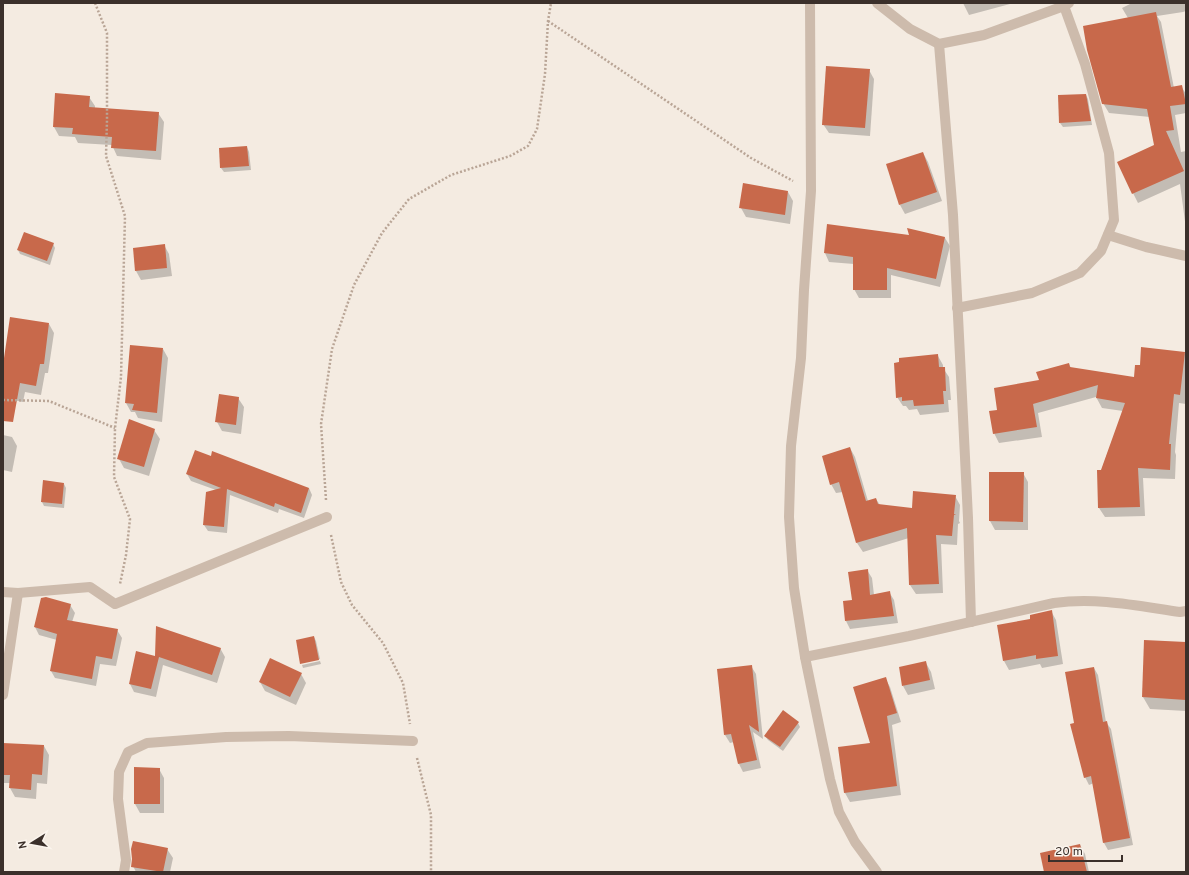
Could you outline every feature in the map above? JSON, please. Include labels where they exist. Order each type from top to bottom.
[{"type":"street","points":[[810,3],[811,191],[801,358],[791,446],[789,517],[794,588],[805,657],[830,778],[839,812],[855,842],[877,872]]},
{"type":"street","points":[[877,3],[910,29],[939,44],[984,35],[1067,5],[1085,64],[1109,154],[1114,220],[1101,251],[1080,273],[1032,293],[957,308]]},
{"type":"street","points":[[939,44],[953,215],[968,518],[971,622]]},
{"type":"street","points":[[1108,235],[1146,248],[1186,256]]},
{"type":"street","points":[[3,592],[18,593],[90,587],[115,604],[327,517]]},
{"type":"street","points":[[3,695],[18,593]]},
{"type":"street","points":[[805,657],[909,636],[1054,602],[1071,600],[1103,601],[1180,612],[1186,611]]},
{"type":"street","points":[[124,872],[126,860],[118,798],[119,772],[128,752],[147,744],[226,737],[289,736],[413,741]]},
{"type":"path","points":[[95,3],[107,33],[106,156],[125,216],[121,377],[115,428],[114,477],[130,519],[126,555],[115,604]]},
{"type":"path","points":[[431,872],[431,815],[413,741],[403,683],[383,643],[352,605],[341,582],[327,517],[321,424],[332,349],[354,285],[382,233],[409,199],[451,174],[510,156],[528,146],[537,129],[545,74],[548,21],[551,3]]},
{"type":"path","points":[[548,21],[752,158],[811,191]]},
{"type":"path","points":[[3,400],[49,401],[115,428]]},
{"type":"building","points":[[1156,12],[1171,87],[1182,85],[1186,104],[1170,106],[1174,130],[1166,131],[1184,171],[1132,194],[1117,162],[1154,145],[1147,109],[1102,104],[1087,50],[1083,26]]},
{"type":"building","points":[[826,66],[870,69],[865,128],[822,125]]},
{"type":"building","points":[[55,93],[90,96],[89,107],[159,112],[156,151],[111,148],[112,137],[72,134],[73,128],[53,127]]},
{"type":"building","points":[[1086,94],[1091,121],[1059,123],[1058,95]]},
{"type":"building","points":[[247,146],[249,166],[220,168],[219,148]]},
{"type":"building","points":[[923,152],[937,192],[899,205],[886,164]]},
{"type":"building","points":[[743,183],[788,191],[785,215],[739,208]]},
{"type":"building","points":[[827,224],[909,235],[907,228],[945,237],[936,279],[887,268],[887,290],[853,290],[853,257],[824,253]]},
{"type":"building","points":[[24,232],[54,243],[47,261],[17,250]]},
{"type":"building","points":[[165,244],[167,268],[135,271],[133,248]]},
{"type":"building","points":[[10,317],[49,323],[44,364],[40,364],[36,386],[20,383],[13,422],[3,421],[3,365]]},
{"type":"building","points":[[130,345],[163,348],[157,413],[132,410],[134,404],[125,403]]},
{"type":"building","points":[[1141,347],[1185,352],[1180,395],[1174,394],[1169,444],[1171,444],[1170,470],[1138,468],[1140,507],[1098,508],[1097,470],[1101,470],[1125,403],[1096,398],[1098,385],[1033,404],[1037,427],[993,434],[989,411],[997,410],[994,388],[1039,380],[1036,372],[1069,363],[1070,367],[1134,377],[1135,365],[1140,365]]},
{"type":"building","points":[[938,354],[939,367],[945,367],[946,391],[943,391],[944,404],[914,406],[913,400],[902,401],[902,397],[896,398],[894,363],[899,362],[899,358]]},
{"type":"building","points":[[219,394],[239,397],[236,425],[215,422]]},
{"type":"building","points":[[129,419],[155,429],[144,467],[117,459]]},
{"type":"building","points":[[850,447],[866,501],[876,498],[878,504],[912,508],[913,491],[956,495],[954,514],[956,514],[954,515],[952,536],[936,535],[939,584],[909,585],[907,528],[856,543],[839,482],[830,485],[822,456]]},
{"type":"building","points":[[195,450],[211,456],[212,451],[309,488],[301,513],[275,503],[274,507],[227,489],[224,527],[203,525],[206,492],[221,488],[186,474]]},
{"type":"building","points":[[989,472],[1024,472],[1023,522],[989,521]]},
{"type":"building","points":[[43,480],[64,483],[62,504],[41,502]]},
{"type":"building","points":[[868,569],[870,595],[890,591],[894,616],[845,621],[843,601],[852,600],[848,572]]},
{"type":"building","points":[[46,597],[71,604],[67,620],[118,629],[112,659],[96,656],[92,679],[50,671],[57,634],[34,627],[41,598]]},
{"type":"building","points":[[1052,610],[1058,656],[1036,659],[1036,655],[1003,661],[997,625],[1030,619],[1030,615]]},
{"type":"building","points":[[156,626],[221,648],[212,675],[159,657],[151,689],[129,684],[136,651],[155,656]]},
{"type":"building","points":[[314,636],[319,660],[300,664],[296,640]]},
{"type":"building","points":[[1144,640],[1186,642],[1186,700],[1142,697]]},
{"type":"building","points":[[270,658],[302,673],[290,697],[259,682]]},
{"type":"building","points":[[926,661],[930,680],[902,686],[899,667]]},
{"type":"building","points":[[752,665],[759,732],[749,725],[757,760],[738,764],[731,734],[724,735],[717,669]]},
{"type":"building","points":[[1094,667],[1103,722],[1107,721],[1130,838],[1103,843],[1091,776],[1084,778],[1070,724],[1074,723],[1065,672]]},
{"type":"building","points":[[886,677],[897,713],[887,716],[897,786],[844,793],[838,747],[870,743],[853,687]]},
{"type":"building","points":[[783,710],[799,722],[780,747],[764,736]]},
{"type":"building","points":[[3,743],[44,745],[42,775],[32,774],[31,790],[9,788],[10,775],[3,775]]},
{"type":"building","points":[[134,767],[160,768],[160,804],[134,804]]},
{"type":"building","points":[[133,841],[168,848],[163,872],[131,867],[131,849]]},
{"type":"building","points":[[1080,844],[1087,872],[1044,872],[1040,853]]}]
